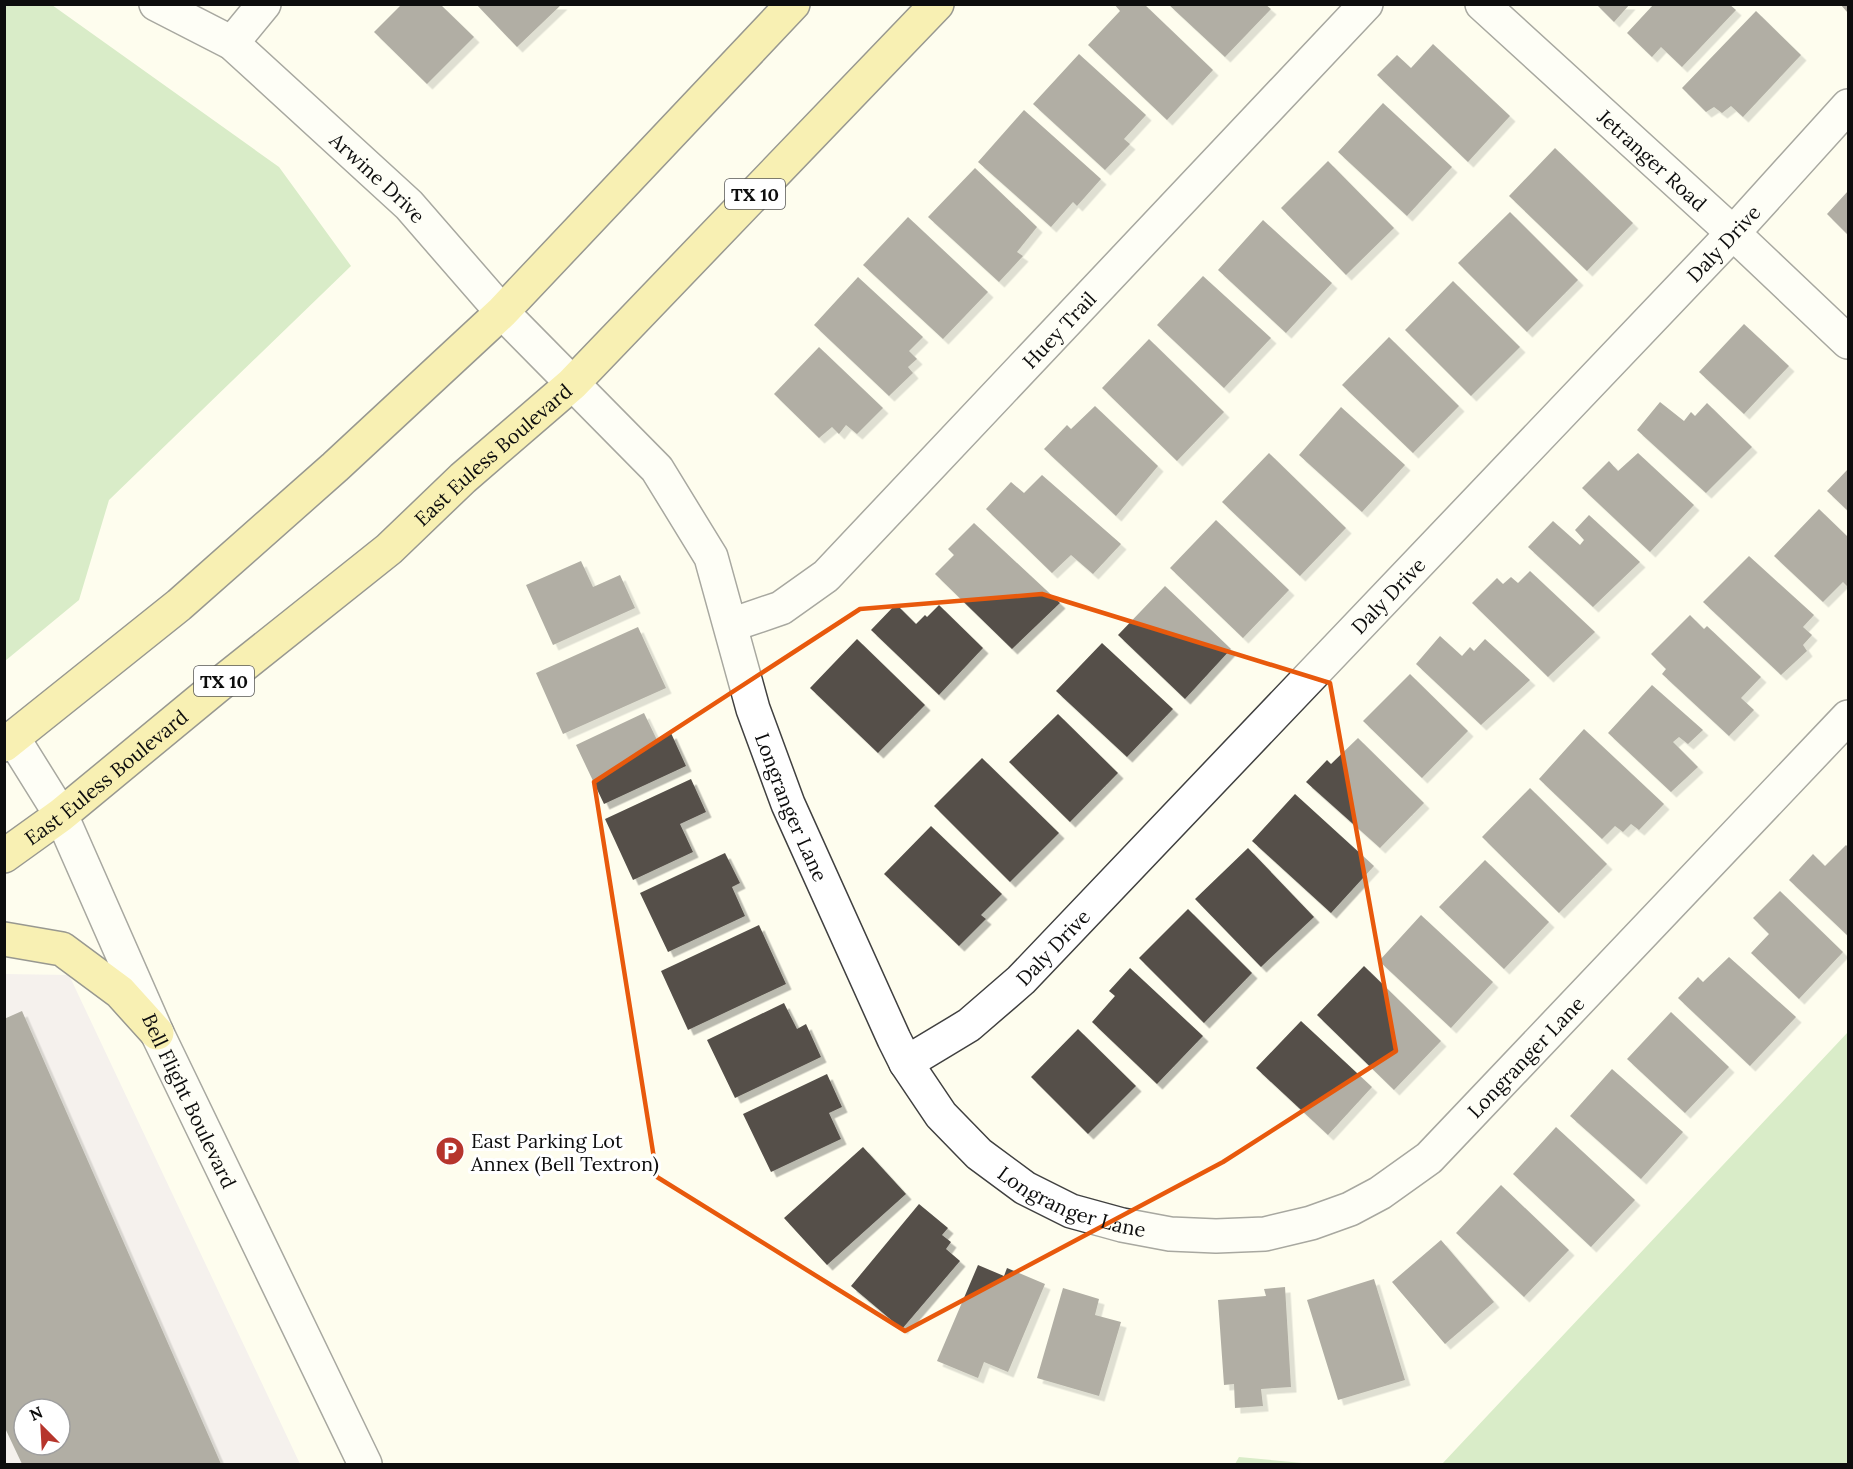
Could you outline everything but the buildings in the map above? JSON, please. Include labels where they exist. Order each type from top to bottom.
[{"type":"main road","points":[[9,742],[179,605],[335,467],[502,312],[793,4]]},
{"type":"main road","name":"East Euless Boulevard","points":[[4,856],[61,815],[389,549],[463,478],[572,384],[937,4]]},
{"type":"main road","points":[[4,939],[62,949],[120,992],[157,1033]]},
{"type":"street","name":"Arwine Drive","points":[[156,4],[232,43],[409,205],[502,312],[572,384]]},
{"type":"street","points":[[232,43],[264,4]]},
{"type":"street","name":"Huey Trail","points":[[731,625],[781,608],[826,576],[1366,4]]},
{"type":"street","name":"Jetranger Road","points":[[1482,4],[1733,233],[1848,342]]},
{"type":"street","name":"Daly Drive","points":[[906,1063],[969,1025],[1021,981],[1733,233],[1848,106]]},
{"type":"street","name":"Longranger Lane","points":[[572,384],[657,469],[711,557],[753,709],[788,804],[906,1063],[941,1115],[979,1154],[1025,1188],[1071,1211],[1122,1225],[1170,1234],[1216,1236],[1265,1234],[1311,1223],[1350,1209],[1380,1193],[1429,1158],[1848,717]]},
{"type":"street","name":"Bell Flight Boulevard","points":[[9,742],[61,815],[157,1033],[365,1464]]},
{"type":"highlighted area","points":[[1042,594],[1330,683],[1396,1051],[1223,1162],[905,1331],[657,1177],[594,782],[860,609]]},
{"type":"shaded area","points":[[5,974],[69,975],[300,1464],[5,1464]]},
{"type":"green space","points":[[5,4],[52,5],[279,167],[351,266],[109,500],[79,600],[5,661]]},
{"type":"green space","points":[[1848,1032],[1848,1464],[1442,1464]]},
{"type":"green space","points":[[1239,1457],[1313,1464],[1235,1464]]},
{"type":"place","name":"East Parking Lot Annex (Bell Textron)","points":[[450,1151]]}]
